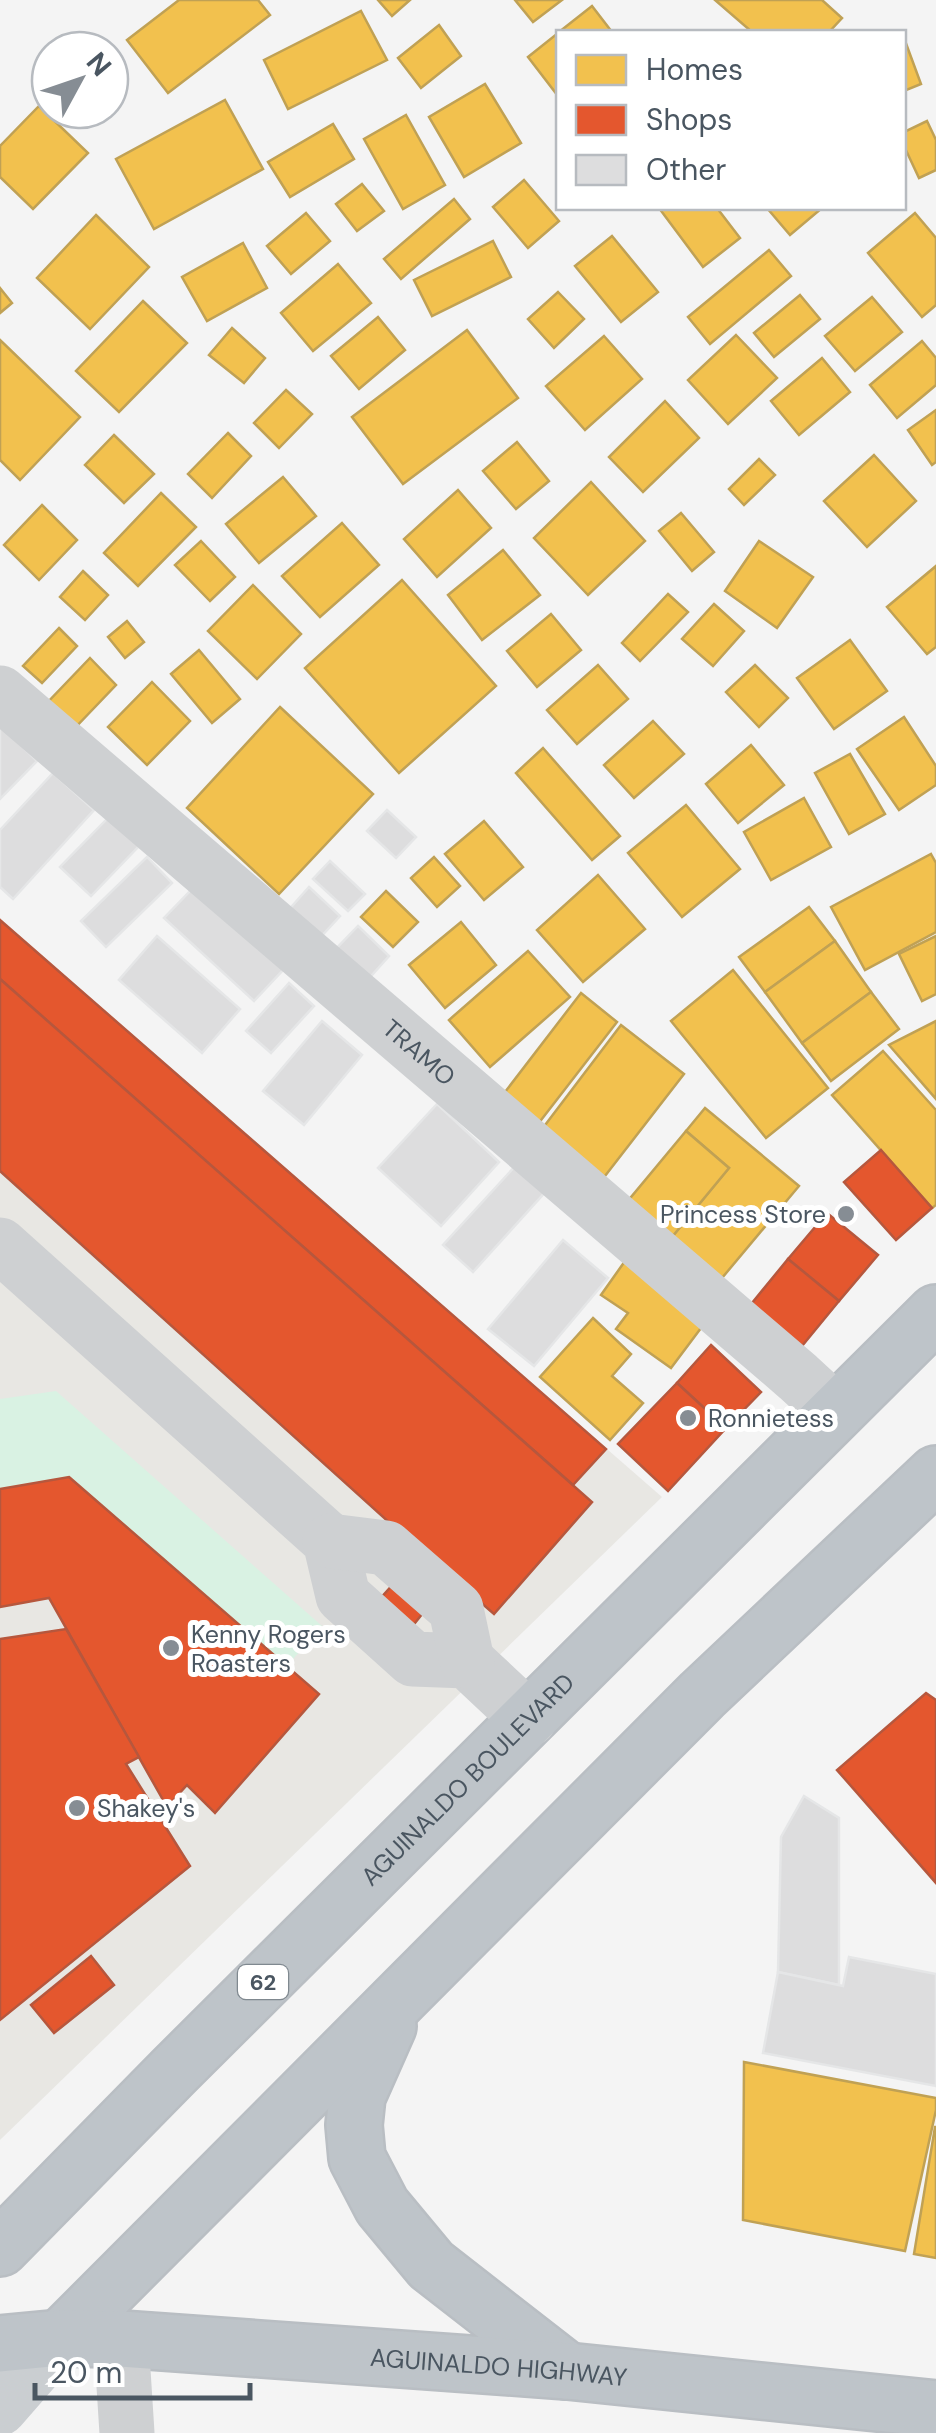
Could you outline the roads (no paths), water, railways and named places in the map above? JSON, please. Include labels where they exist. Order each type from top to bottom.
[{"type":"highway","name":"AGUINALDO BOULEVARD","points":[[0,2248],[936,1312]]},
{"type":"highway","points":[[61,2338],[702,1694],[936,1474]]},
{"type":"highway","points":[[404,1992],[357,2096],[357,2158],[382,2206],[431,2265],[567,2371]]},
{"type":"highway","name":"AGUINALDO HIGHWAY","points":[[0,2344],[61,2338],[121,2339],[567,2371],[936,2409]]},
{"type":"main road","points":[[0,2408],[61,2338]]},
{"type":"street","name":"TRAMO","points":[[0,693],[836,1412]]},
{"type":"street","points":[[0,1245],[330,1541],[344,1596],[413,1659],[467,1661],[530,1719]]},
{"type":"street","points":[[121,2339],[127,2433]]},
{"type":"place","name":"Princess Store","points":[[846,1214]]},
{"type":"place","name":"Ronnietess","points":[[688,1418]]},
{"type":"place","name":"Kenny Rogers Roasters","points":[[171,1648]]},
{"type":"place","name":"Shakey's","points":[[77,1808]]}]
